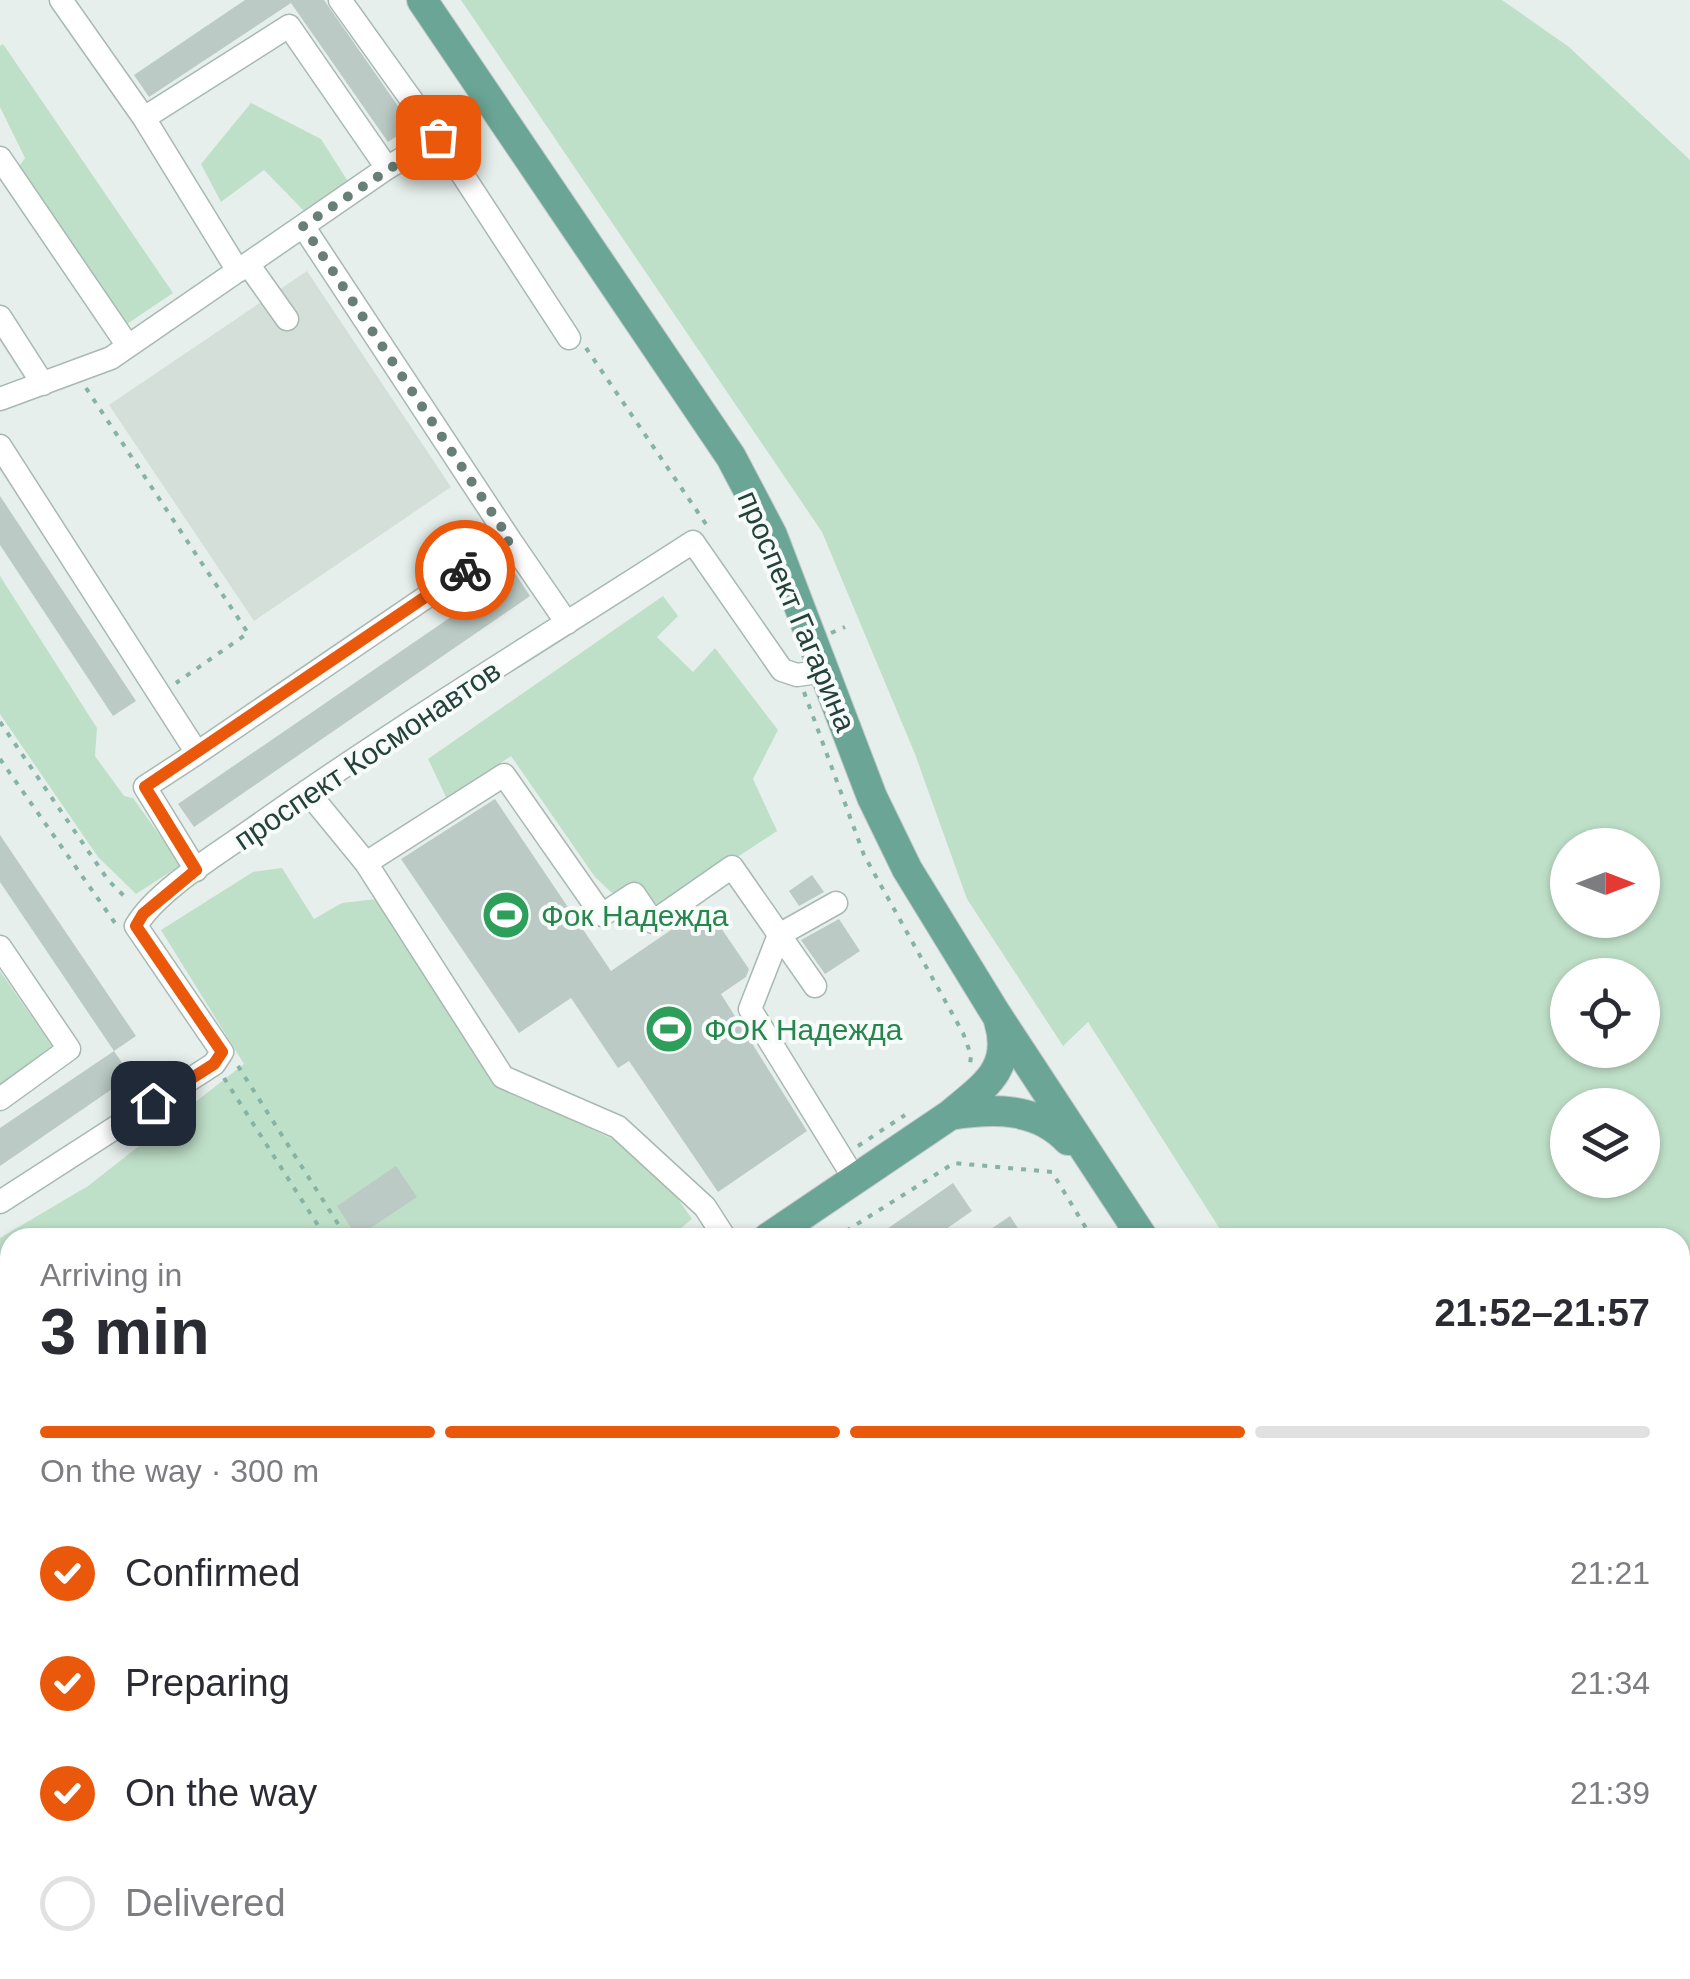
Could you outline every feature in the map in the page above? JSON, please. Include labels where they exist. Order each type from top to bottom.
[{"type":"main road","name":"проспект Гагарина","points":[[422,0],[731,457],[772,535],[811,673],[907,869],[996,1014],[1136,1228]]},
{"type":"main road","points":[[779,1228],[847,1168],[950,1115],[994,1074],[1004,1054],[1004,1038],[996,1014]]},
{"type":"main road","points":[[950,1115],[977,1111],[1029,1114],[1056,1127],[1096,1168]]},
{"type":"street","points":[[62,0],[243,267],[287,318]]},
{"type":"street","points":[[340,0],[574,338]]},
{"type":"street","points":[[144,118],[289,26],[387,168]]},
{"type":"street","points":[[0,399],[111,358],[438,137]]},
{"type":"street","points":[[0,158],[128,346]]},
{"type":"street","points":[[303,226],[567,623]]},
{"type":"street","points":[[0,317],[43,384]]},
{"type":"street","points":[[0,446],[197,753]]},
{"type":"street","points":[[196,870],[145,787],[510,540]]},
{"type":"street","name":"проспект Космонавтов","points":[[0,1202],[214,1064],[222,1052],[136,926],[143,914],[196,870],[307,791],[693,542],[782,670],[811,673]]},
{"type":"street","points":[[366,864],[504,775],[602,916],[634,894],[653,922],[732,867],[815,986]]},
{"type":"street","points":[[307,791],[366,864],[503,1077],[618,1126],[705,1206],[719,1228]]},
{"type":"street","points":[[836,903],[779,935],[750,1009],[847,1168]]},
{"type":"street","points":[[0,947],[69,1049],[0,1099]]},
{"type":"path","points":[[574,338],[717,540]]},
{"type":"path","points":[[75,372],[248,633],[160,695]]},
{"type":"path","points":[[811,673],[864,855],[964,1033],[971,1055],[968,1072]]},
{"type":"path","points":[[847,1168],[904,1115]]},
{"type":"path","points":[[851,1228],[954,1163],[1052,1172],[1086,1228]]},
{"type":"shaded area","points":[[307,271],[451,487],[254,621],[109,405]]},
{"type":"green space","points":[[461,0],[1502,0],[1569,47],[1690,160],[1690,1228],[1219,1228],[1088,1022],[1063,1046],[967,899],[915,754],[822,532]]},
{"type":"green space","points":[[3,44],[173,293],[121,328],[13,175],[25,158],[0,107]]},
{"type":"green space","points":[[251,103],[321,139],[349,183],[306,213],[264,170],[221,202],[201,164]]},
{"type":"green space","points":[[0,576],[97,728],[95,756],[124,796],[133,798],[181,865],[136,894],[98,857],[0,714]]},
{"type":"green space","points":[[663,596],[678,616],[657,637],[693,672],[715,648],[778,730],[753,779],[777,831],[656,911],[611,892],[595,877],[511,756],[447,799],[428,759]]},
{"type":"green space","points":[[282,868],[314,919],[342,903],[377,899],[511,1092],[647,1155],[692,1219],[681,1228],[17,1228],[88,1186],[244,1064],[161,930],[253,872]]},
{"type":"green space","points":[[0,971],[52,1046],[0,1085]]},
{"type":"building","points":[[245,0],[324,0],[412,126],[388,142],[291,3],[149,97],[134,75]]},
{"type":"building","points":[[0,496],[136,701],[113,716],[0,545]]},
{"type":"building","points":[[515,573],[530,596],[194,827],[178,804]]},
{"type":"building","points":[[495,799],[611,971],[706,906],[749,969],[746,977],[721,994],[807,1131],[718,1192],[629,1061],[618,1068],[571,998],[519,1033],[401,859]]},
{"type":"building","points":[[0,835],[136,1036],[114,1051],[0,882]]},
{"type":"building","points":[[812,875],[824,892],[799,906],[789,891]]},
{"type":"building","points":[[839,919],[860,951],[825,974],[801,940]]},
{"type":"building","points":[[114,1051],[131,1076],[0,1166],[0,1128]]},
{"type":"building","points":[[396,1166],[417,1197],[370,1228],[351,1228],[337,1206]]},
{"type":"building","points":[[953,1183],[972,1211],[947,1228],[888,1228]]},
{"type":"building","points":[[1010,1216],[1018,1228],[993,1228]]},
{"type":"way so far","points":[[438,137],[303,226],[510,540],[465,570]]},
{"type":"place","name":"Фок Надежда","points":[[506,915]]},
{"type":"place","name":"ФОК Надежда","points":[[669,1029]]},
{"type":"route","points":[[153,1103],[214,1064],[222,1052],[136,926],[143,914],[196,870],[145,787],[465,570]]}]
